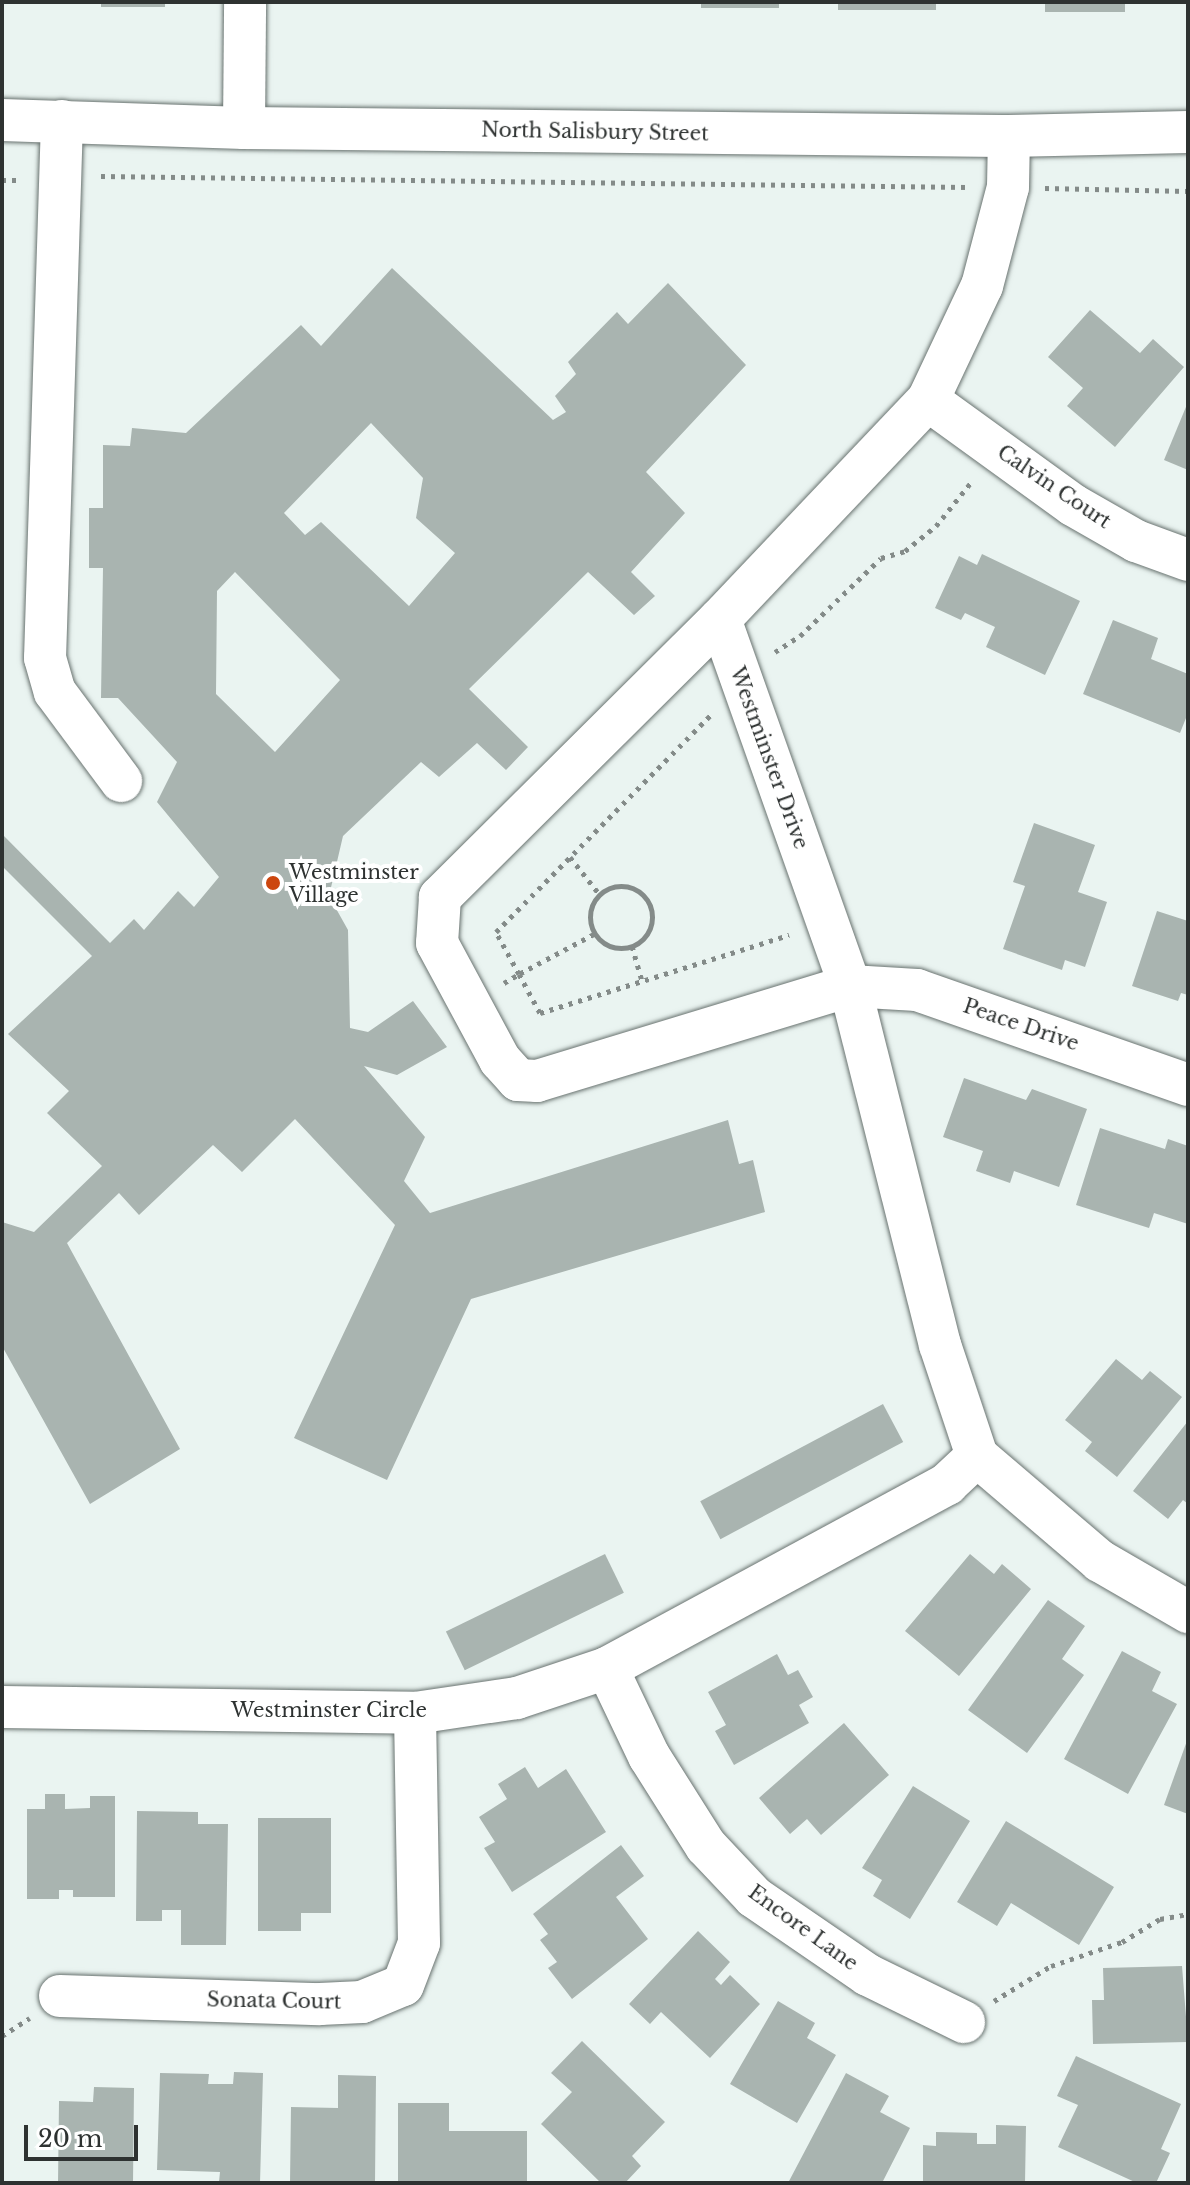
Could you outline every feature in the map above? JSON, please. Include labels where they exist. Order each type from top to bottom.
[{"type":"street","points":[[244,128],[245,2]]},
{"type":"street","name":"North Salisbury Street","points":[[2,120],[244,128],[1009,136],[1188,132]]},
{"type":"street","points":[[62,121],[45,658],[55,692],[121,781]]},
{"type":"street","points":[[850,986],[537,1081],[518,1080],[500,1060],[437,943],[435,917],[440,897],[720,619],[928,400],[982,286],[1008,187],[1009,136]]},
{"type":"street","name":"Calvin Court","points":[[928,400],[1073,505],[1136,541],[1188,560]]},
{"type":"street","name":"Westminster Drive","points":[[720,619],[850,986],[940,1345],[977,1456]]},
{"type":"street","name":"Peace Drive","points":[[850,986],[917,990],[1188,1085]]},
{"type":"street","points":[[977,1456],[1100,1561],[1188,1612]]},
{"type":"street","name":"Westminster Circle","points":[[2,1707],[415,1713],[517,1698],[607,1668],[947,1484],[977,1456]]},
{"type":"street","name":"Encore Lane","points":[[607,1668],[649,1756],[706,1846],[754,1897],[868,1975],[964,2022]]},
{"type":"street","name":"Sonata Court","points":[[60,1996],[320,2004],[362,2002],[403,1985],[419,1943],[415,1713]]},
{"type":"path","points":[[106,176],[955,186]]},
{"type":"path","points":[[2,180],[27,181]]},
{"type":"path","points":[[1054,188],[1188,191]]},
{"type":"path","points":[[767,658],[800,636],[881,558],[905,551],[936,526],[976,476]]},
{"type":"path","points":[[726,721],[715,711],[496,932],[540,1013],[799,932]]},
{"type":"path","points":[[570,857],[600,895]]},
{"type":"path","points":[[619,886],[646,900],[650,928],[632,946],[609,946],[594,934],[590,913],[600,895],[619,886]]},
{"type":"path","points":[[494,989],[594,934]]},
{"type":"path","points":[[632,946],[642,981]]},
{"type":"path","points":[[964,2022],[1051,1966],[1122,1942],[1160,1919],[1188,1914]]},
{"type":"building","points":[[101,2],[165,2],[165,7],[101,7]]},
{"type":"building","points":[[701,2],[779,2],[779,8],[701,8]]},
{"type":"building","points":[[838,2],[936,2],[936,10],[838,10]]},
{"type":"building","points":[[1045,2],[1125,2],[1125,12],[1045,12]]},
{"type":"building","name":"Westminster Village","points":[[392,268],[553,420],[566,412],[555,396],[576,374],[568,362],[617,312],[628,324],[668,283],[746,365],[646,472],[685,513],[631,572],[655,596],[634,615],[588,572],[469,689],[528,747],[506,770],[477,743],[439,777],[421,762],[343,836],[329,896],[348,930],[350,1028],[368,1032],[413,1001],[447,1047],[397,1075],[364,1066],[425,1137],[404,1181],[430,1213],[728,1120],[739,1164],[753,1160],[765,1212],[471,1299],[387,1480],[294,1438],[395,1225],[295,1119],[242,1172],[213,1145],[139,1215],[119,1193],[67,1243],[180,1449],[90,1504],[2,1346],[2,1222],[34,1232],[102,1166],[47,1113],[69,1091],[8,1034],[92,956],[2,866],[2,834],[110,943],[134,919],[144,930],[178,891],[194,907],[219,877],[157,802],[177,762],[118,698],[101,698],[103,568],[89,568],[89,508],[103,508],[103,445],[130,446],[132,428],[186,433],[301,325],[321,346]],"holes":[[[371,423],[423,478],[416,518],[455,553],[409,606],[321,522],[305,535],[284,513]],[[235,572],[340,680],[275,752],[216,694],[217,591]]]},
{"type":"building","points":[[1090,310],[1140,353],[1153,339],[1184,367],[1115,447],[1067,406],[1083,388],[1048,357]]},
{"type":"building","points":[[1188,402],[1188,470],[1164,460]]},
{"type":"building","points":[[982,554],[1080,601],[1045,675],[986,647],[995,627],[965,613],[961,620],[935,608],[959,556],[977,565]]},
{"type":"building","points":[[1113,620],[1158,638],[1151,659],[1188,674],[1188,713],[1180,733],[1083,694]]},
{"type":"building","points":[[1034,823],[1095,845],[1078,892],[1107,902],[1085,967],[1065,960],[1062,970],[1003,949],[1025,886],[1013,882]]},
{"type":"building","points":[[1157,911],[1188,921],[1188,995],[1181,993],[1178,1001],[1132,986]]},
{"type":"building","points":[[964,1078],[1026,1100],[1032,1089],[1087,1109],[1059,1187],[1014,1171],[1010,1183],[976,1171],[983,1151],[943,1137]]},
{"type":"building","points":[[1100,1128],[1165,1149],[1168,1139],[1188,1146],[1188,1224],[1154,1213],[1149,1228],[1076,1205]]},
{"type":"building","points":[[1116,1359],[1142,1380],[1150,1371],[1182,1397],[1117,1477],[1085,1451],[1092,1442],[1065,1420]]},
{"type":"building","points":[[883,1404],[903,1442],[720,1539],[700,1501]]},
{"type":"building","points":[[1188,1421],[1188,1504],[1183,1500],[1168,1519],[1133,1491]]},
{"type":"building","points":[[605,1554],[624,1593],[465,1670],[446,1632]]},
{"type":"building","points":[[970,1554],[994,1574],[1002,1564],[1031,1589],[959,1676],[905,1631]]},
{"type":"building","points":[[1048,1600],[1085,1626],[1062,1659],[1084,1675],[1027,1753],[968,1710]]},
{"type":"building","points":[[1122,1651],[1161,1672],[1152,1691],[1177,1704],[1128,1794],[1064,1759]]},
{"type":"building","points":[[777,1654],[788,1675],[798,1670],[813,1697],[799,1705],[809,1723],[734,1765],[715,1731],[726,1725],[708,1692]]},
{"type":"building","points":[[844,1723],[889,1775],[821,1835],[807,1819],[790,1834],[759,1798]]},
{"type":"building","points":[[1188,1738],[1188,1814],[1164,1805]]},
{"type":"building","points":[[525,1767],[538,1788],[566,1769],[606,1832],[512,1892],[484,1848],[495,1842],[479,1817],[507,1799],[498,1784]]},
{"type":"building","points":[[913,1786],[970,1821],[910,1919],[873,1896],[882,1880],[862,1868]]},
{"type":"building","points":[[45,1794],[65,1794],[65,1809],[90,1808],[90,1796],[115,1796],[115,1897],[73,1897],[73,1890],[59,1890],[59,1899],[27,1899],[27,1809],[45,1809]]},
{"type":"building","points":[[137,1811],[198,1812],[198,1824],[228,1824],[226,1945],[181,1945],[181,1910],[162,1910],[162,1921],[136,1921]]},
{"type":"building","points":[[258,1818],[331,1818],[331,1913],[301,1913],[301,1931],[258,1931]]},
{"type":"building","points":[[1006,1821],[1114,1887],[1079,1945],[1011,1903],[997,1926],[957,1902]]},
{"type":"building","points":[[621,1845],[644,1876],[616,1897],[648,1939],[572,1999],[548,1968],[557,1962],[540,1940],[548,1934],[533,1914]]},
{"type":"building","points":[[698,1931],[730,1962],[715,1979],[721,1985],[730,1975],[760,2004],[710,2058],[661,2012],[650,2024],[629,2004]]},
{"type":"building","points":[[1182,1966],[1188,2042],[1093,2044],[1092,2000],[1104,2000],[1103,1968]]},
{"type":"building","points":[[778,2001],[815,2023],[807,2038],[836,2055],[797,2123],[730,2084]]},
{"type":"building","points":[[582,2041],[665,2122],[632,2156],[641,2166],[625,2183],[601,2183],[541,2124],[572,2092],[551,2073]]},
{"type":"building","points":[[1076,2056],[1181,2104],[1161,2149],[1170,2153],[1156,2183],[1137,2183],[1058,2147],[1078,2105],[1057,2096]]},
{"type":"building","points":[[234,2072],[263,2073],[260,2183],[219,2182],[220,2172],[157,2170],[160,2073],[209,2074],[208,2084],[233,2084]]},
{"type":"building","points":[[846,2073],[889,2096],[880,2112],[910,2128],[882,2183],[788,2183]]},
{"type":"building","points":[[338,2075],[376,2076],[375,2183],[290,2183],[291,2107],[338,2108]]},
{"type":"building","points":[[94,2087],[134,2088],[133,2183],[58,2183],[59,2101],[93,2102]]},
{"type":"building","points":[[398,2103],[449,2103],[449,2131],[527,2131],[527,2183],[398,2183]]},
{"type":"building","points":[[996,2125],[1026,2126],[1025,2183],[923,2183],[923,2145],[936,2146],[936,2132],[977,2133],[977,2144],[996,2144]]},
{"type":"place","name":"Westminster Village","points":[[273,883]]}]
